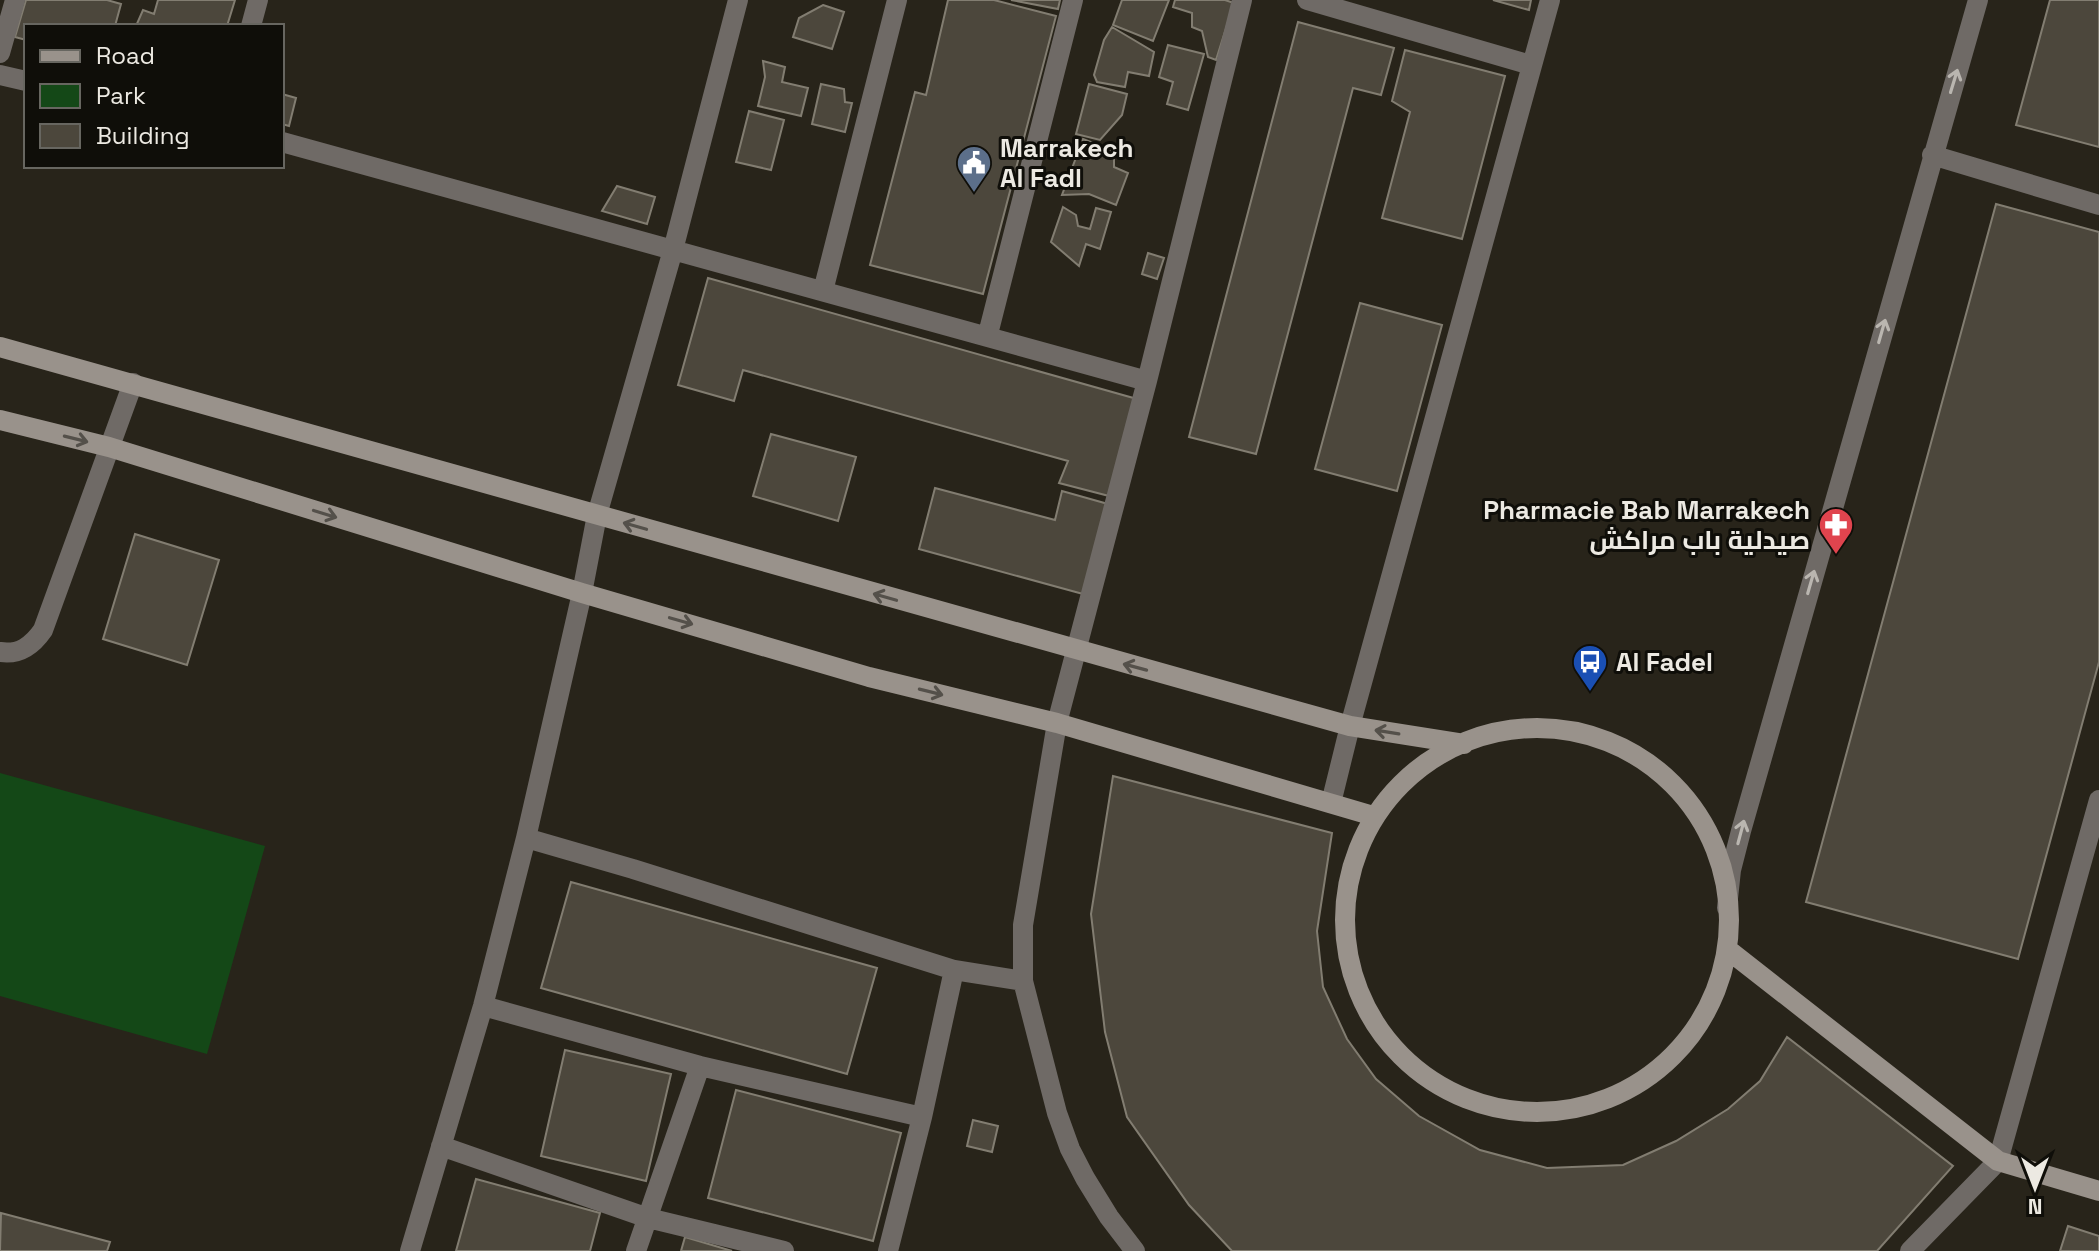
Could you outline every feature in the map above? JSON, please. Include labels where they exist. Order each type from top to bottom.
[{"type":"street","points":[[0,53],[15,0]]},
{"type":"street","points":[[252,24],[258,0]]},
{"type":"street","points":[[410,1251],[483,1006],[526,838],[597,515],[673,250],[738,0]]},
{"type":"street","points":[[823,291],[897,0]]},
{"type":"street","points":[[988,334],[1073,0]]},
{"type":"street","points":[[1135,1251],[1109,1217],[1070,1149],[1045,1071],[1023,981],[1023,925],[1057,723],[1078,651],[1242,0]]},
{"type":"street","points":[[1307,0],[1531,65]]},
{"type":"street","points":[[1331,803],[1550,0]]},
{"type":"street","points":[[1727,908],[1731,870],[1741,831],[1978,0]]},
{"type":"street","points":[[0,75],[24,81]]},
{"type":"street","points":[[284,143],[988,334],[1147,381]]},
{"type":"street","points":[[1932,155],[2099,205]]},
{"type":"street","points":[[0,347],[1350,726],[1464,744]]},
{"type":"street","points":[[0,652],[16,653],[28,647],[43,630],[133,383]]},
{"type":"street","points":[[0,420],[109,447],[582,593],[869,677],[1057,723],[1370,815]]},
{"type":"street","points":[[1569,727],[1620,740],[1653,761],[1709,836],[1725,888],[1727,908],[1725,968],[1710,1007],[1687,1043],[1656,1073],[1620,1095],[1580,1109],[1537,1113],[1495,1108],[1455,1094],[1419,1072],[1389,1042],[1366,1006],[1352,966],[1346,924],[1357,842],[1370,815],[1394,787],[1424,764],[1464,744],[1512,730],[1569,727]]},
{"type":"street","points":[[1910,1251],[1998,1161],[2099,800]]},
{"type":"street","points":[[526,838],[954,970],[1023,981]]},
{"type":"street","points":[[1727,949],[1998,1161],[2099,1191]]},
{"type":"street","points":[[888,1251],[922,1117],[954,970]]},
{"type":"street","points":[[483,1006],[700,1066],[922,1117]]},
{"type":"street","points":[[636,1251],[700,1066]]},
{"type":"street","points":[[441,1146],[648,1218],[784,1251]]},
{"type":"green space","points":[[0,773],[265,846],[207,1054],[0,996]]},
{"type":"building","points":[[26,0],[107,0],[121,4],[116,24],[24,24],[24,39],[15,37]]},
{"type":"building","points":[[158,0],[235,0],[228,24],[137,24],[143,10],[154,14]]},
{"type":"building","points":[[948,0],[994,0],[1056,16],[983,294],[870,265],[915,92],[926,95]]},
{"type":"building","points":[[1011,0],[1060,0],[1058,9]]},
{"type":"building","points":[[1122,0],[1169,0],[1153,41],[1113,25]]},
{"type":"building","points":[[1175,0],[1225,0],[1234,3],[1216,60],[1208,57],[1202,31],[1192,27],[1192,13],[1173,7]]},
{"type":"building","points":[[1493,0],[1531,0],[1529,10]]},
{"type":"building","points":[[2050,0],[2099,0],[2099,147],[2016,125]]},
{"type":"building","points":[[823,5],[844,12],[832,49],[793,37],[799,18]]},
{"type":"building","points":[[1298,22],[1394,48],[1381,95],[1353,88],[1256,454],[1189,437]]},
{"type":"building","points":[[1112,27],[1154,52],[1149,76],[1128,72],[1125,87],[1097,82],[1094,75],[1104,40]]},
{"type":"building","points":[[1168,45],[1204,54],[1188,110],[1167,104],[1173,82],[1159,77]]},
{"type":"building","points":[[1405,50],[1505,76],[1462,239],[1382,218],[1410,112],[1392,101]]},
{"type":"building","points":[[763,61],[785,67],[782,82],[808,88],[801,116],[758,106],[765,77]]},
{"type":"building","points":[[821,84],[844,89],[845,102],[852,103],[845,132],[812,124]]},
{"type":"building","points":[[1089,84],[1127,94],[1122,115],[1100,140],[1076,134]]},
{"type":"building","points":[[284,95],[296,98],[289,126],[284,125]]},
{"type":"building","points":[[749,111],[784,120],[771,170],[736,162]]},
{"type":"building","points":[[1083,139],[1114,151],[1114,167],[1128,173],[1116,205],[1089,194],[1062,195]]},
{"type":"building","points":[[617,186],[655,197],[647,224],[602,211]]},
{"type":"building","points":[[1996,204],[2099,232],[2099,662],[2018,959],[1806,902]]},
{"type":"building","points":[[1063,207],[1076,215],[1078,226],[1090,229],[1096,208],[1111,212],[1100,249],[1086,244],[1079,266],[1051,242]]},
{"type":"building","points":[[1148,253],[1164,258],[1157,279],[1142,274]]},
{"type":"building","points":[[708,278],[1137,399],[1109,496],[1059,483],[1068,461],[743,370],[734,401],[678,385]]},
{"type":"building","points":[[1360,303],[1442,325],[1397,491],[1315,469]]},
{"type":"building","points":[[771,434],[856,457],[838,521],[753,496]]},
{"type":"building","points":[[935,488],[1055,520],[1062,491],[1108,504],[1083,594],[919,549]]},
{"type":"building","points":[[135,534],[219,560],[187,665],[103,639]]},
{"type":"building","points":[[1113,776],[1332,833],[1317,931],[1323,987],[1347,1039],[1376,1079],[1419,1116],[1480,1150],[1547,1168],[1623,1165],[1676,1141],[1728,1109],[1760,1081],[1787,1037],[1953,1166],[1877,1251],[1232,1251],[1189,1205],[1127,1117],[1105,1032],[1091,914]]},
{"type":"building","points":[[571,882],[877,968],[847,1074],[541,988]]},
{"type":"building","points":[[565,1050],[671,1074],[646,1181],[541,1156]]},
{"type":"building","points":[[736,1090],[901,1133],[873,1241],[708,1198]]},
{"type":"building","points":[[973,1120],[998,1126],[992,1152],[967,1146]]},
{"type":"building","points":[[476,1179],[600,1213],[590,1251],[456,1251]]},
{"type":"building","points":[[1,1213],[110,1242],[107,1251],[0,1251]]},
{"type":"building","points":[[2068,1226],[2099,1236],[2099,1251],[2060,1251]]},
{"type":"building","points":[[685,1237],[732,1251],[681,1251]]},
{"type":"place","name":"Marrakech Al Fadl","points":[[974,194]]},
{"type":"place","name":"Pharmacie Bab Marrakech صيدلية باب مراكش","points":[[1836,556]]},
{"type":"place","name":"Al Fadel","points":[[1590,693]]}]
